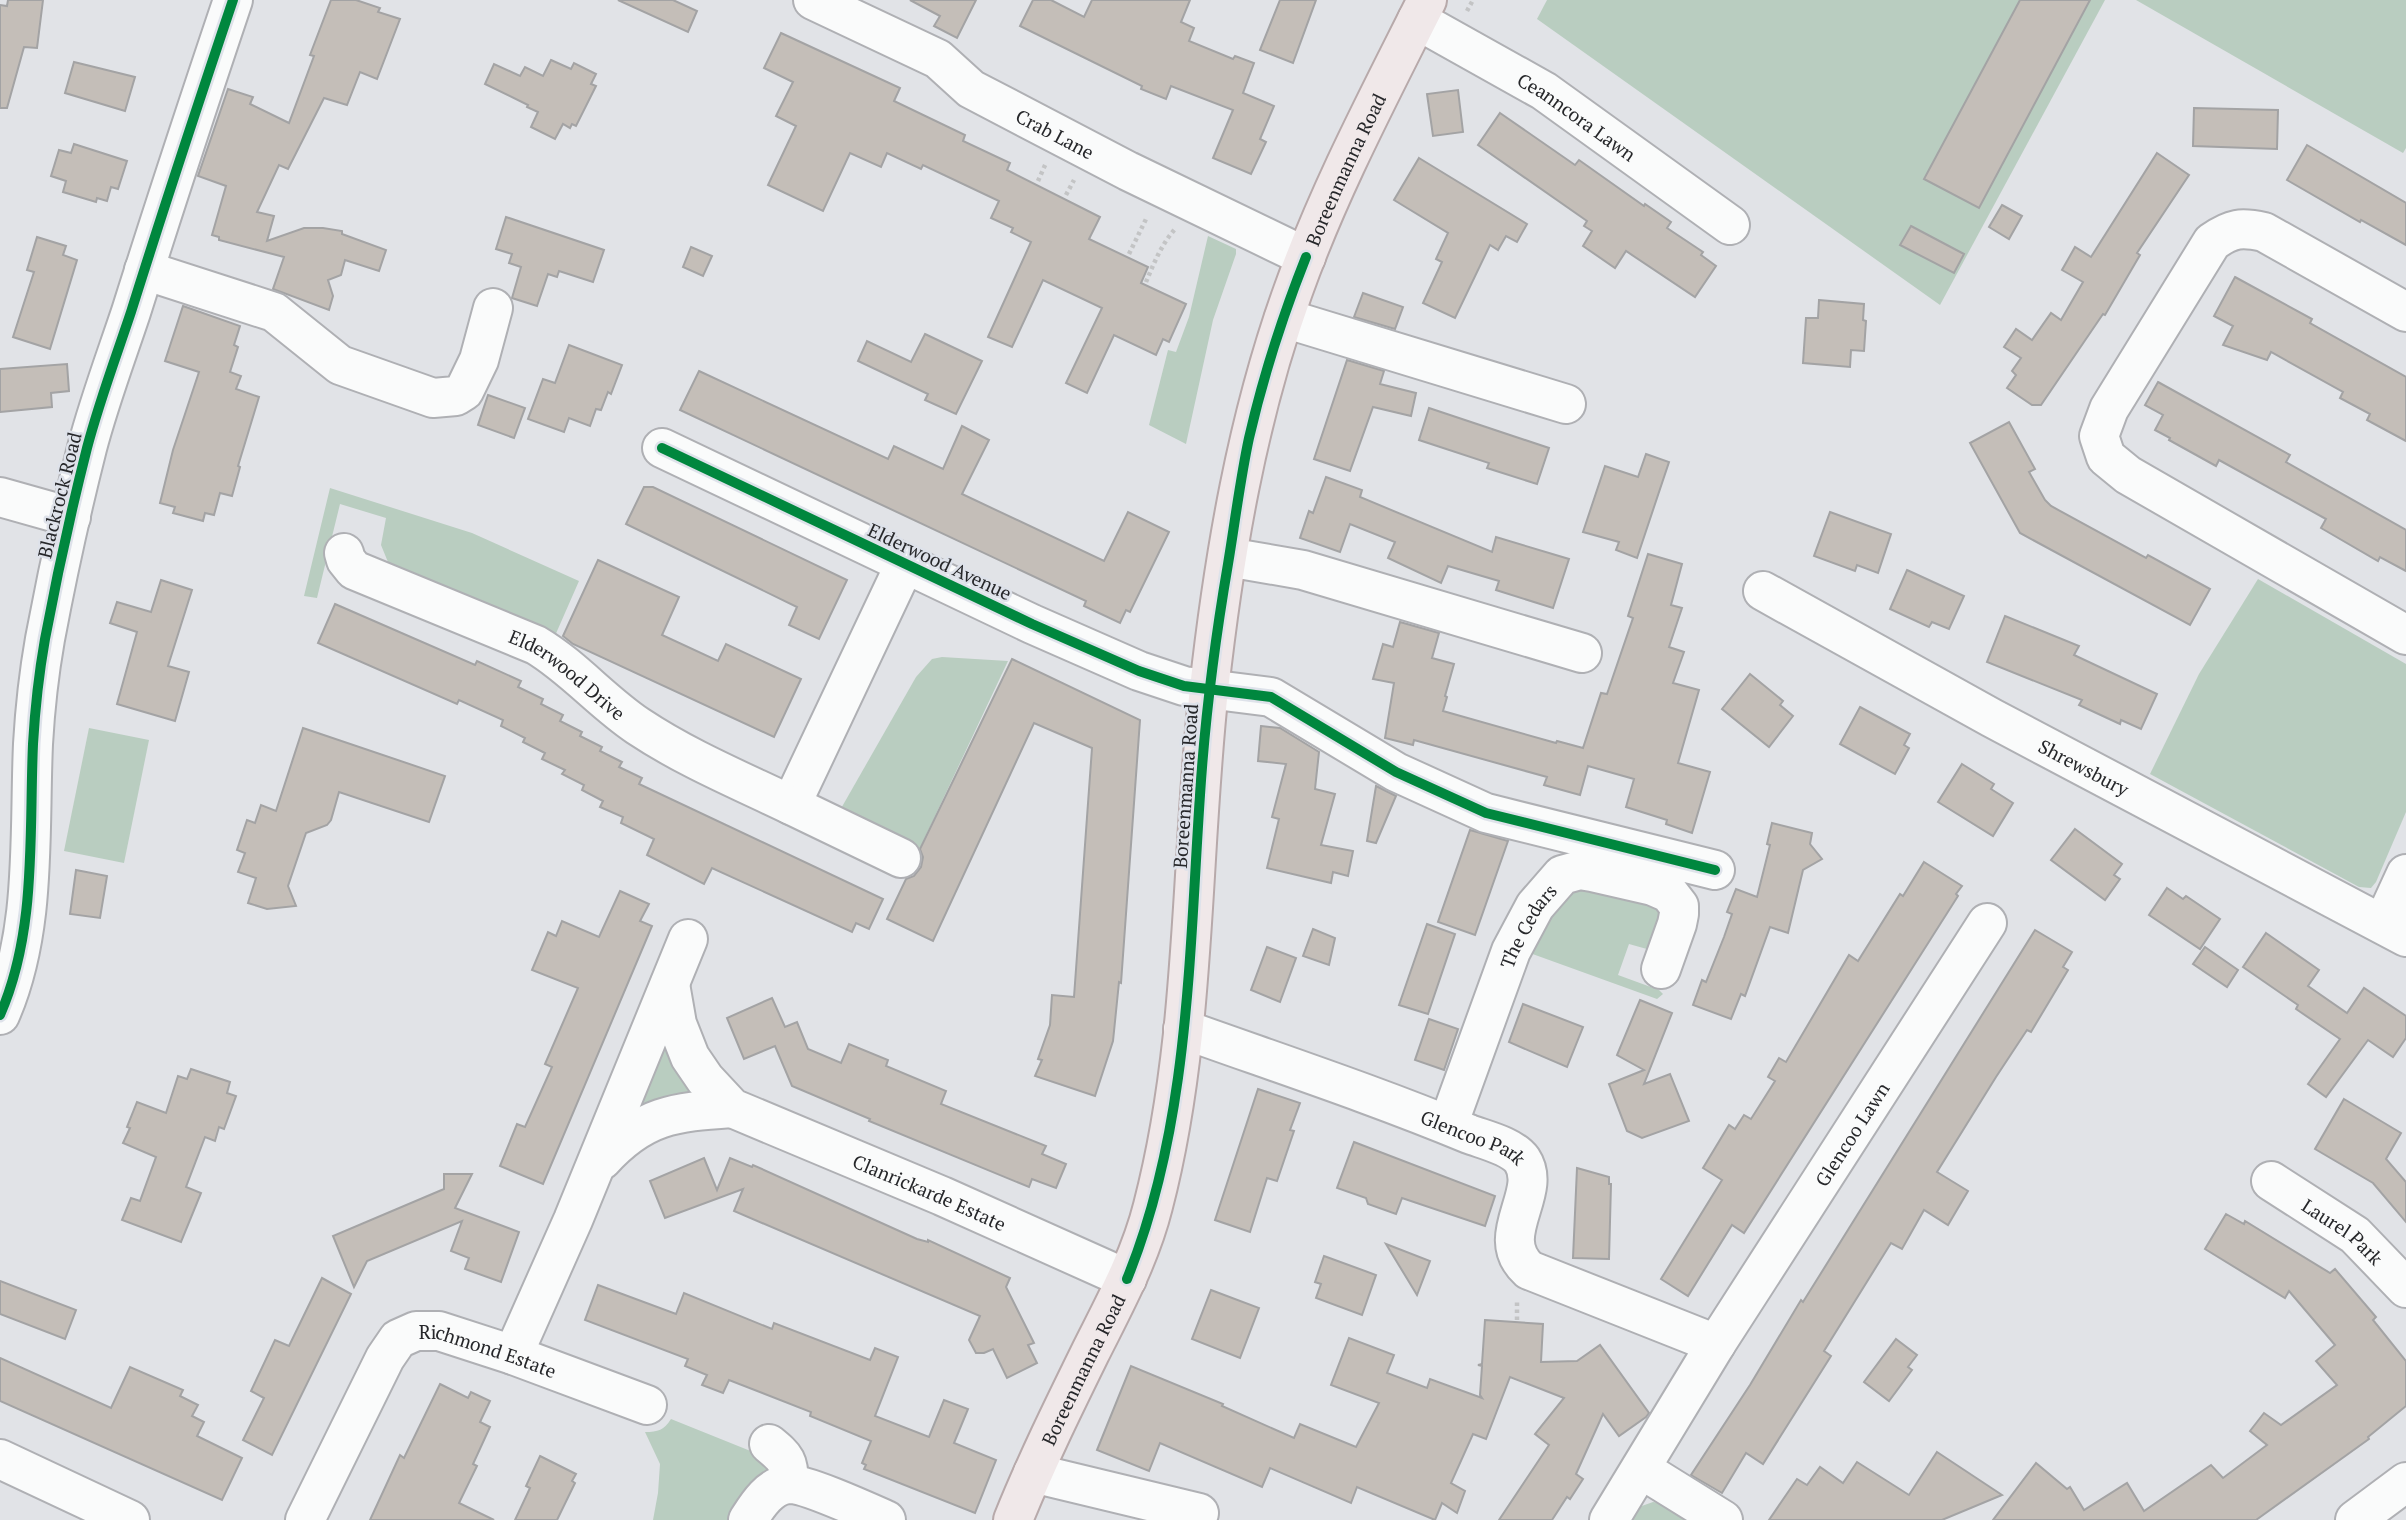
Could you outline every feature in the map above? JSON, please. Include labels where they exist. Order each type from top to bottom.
[{"type":"main road","name":"Boreenmanna Road","points":[[1013,1520],[1053,1428],[1127,1279],[1154,1203],[1177,1089],[1189,975],[1209,690],[1249,439],[1284,318],[1306,257],[1353,147],[1422,10]]},
{"type":"street","name":"Blackrock Road","points":[[0,1015],[17,962],[22,934],[29,871],[37,692],[71,517],[88,446],[233,0]]},
{"type":"street","name":"Crab Lane","points":[[813,0],[938,59],[971,89],[1138,176],[1306,257]]},
{"type":"street","name":"Ceanncora Lawn","points":[[1422,10],[1544,91],[1730,225]]},
{"type":"street","points":[[2406,312],[2264,232],[2246,228],[2228,231],[2212,242],[2109,409],[2099,436],[2106,457],[2136,480],[2406,635]]},
{"type":"street","points":[[144,270],[274,312],[340,365],[433,398],[456,396],[464,391],[479,360],[493,308]]},
{"type":"street","points":[[1284,318],[1566,404]]},
{"type":"street","name":"Elderwood Avenue","points":[[662,447],[905,564],[1139,671],[1184,687],[1265,695],[1278,700],[1396,772],[1486,813],[1715,870]]},
{"type":"street","points":[[0,497],[71,517]]},
{"type":"street","name":"Elderwood Drive","points":[[344,553],[354,570],[536,645],[636,725],[682,753],[901,858]]},
{"type":"street","points":[[1228,560],[1245,560],[1303,570],[1582,653]]},
{"type":"street","points":[[791,805],[905,564]]},
{"type":"street","name":"Shrewsbury","points":[[1763,592],[1992,718],[2395,930]]},
{"type":"street","name":"The Cedars","points":[[1448,1125],[1511,951],[1535,906],[1557,879],[1569,871],[1580,870],[1653,886],[1668,893],[1678,906],[1679,914],[1661,969]]},
{"type":"street","points":[[2395,930],[2406,874]]},
{"type":"street","name":"Glencoo Lawn","points":[[1716,1344],[1987,923]]},
{"type":"street","name":"Clanrickarde Estate","points":[[513,1355],[594,1168],[688,939]]},
{"type":"street","name":"Clanrickarde Estate","points":[[670,984],[677,1024],[690,1057],[705,1079],[732,1108],[954,1201],[1127,1279]]},
{"type":"street","name":"Glencoo Park","points":[[1182,1029],[1511,1150],[1521,1159],[1526,1172],[1514,1242],[1520,1262],[1529,1270],[1716,1344]]},
{"type":"street","name":"Clanrickarde Estate","points":[[594,1168],[612,1149],[645,1123],[681,1113],[732,1108]]},
{"type":"street","name":"Laurel Park","points":[[2271,1181],[2355,1235],[2406,1288]]},
{"type":"street","name":"Richmond Estate","points":[[305,1520],[385,1358],[398,1339],[416,1331],[439,1331],[513,1355],[647,1405]]},
{"type":"street","points":[[1609,1520],[1716,1344]]},
{"type":"street","points":[[769,1444],[783,1456],[789,1466],[789,1484]]},
{"type":"street","points":[[0,1459],[130,1520]]},
{"type":"street","points":[[1641,1469],[1723,1520]]},
{"type":"street","points":[[1033,1473],[1199,1513]]},
{"type":"street","points":[[2355,1520],[2406,1482]]},
{"type":"street","points":[[748,1520],[771,1491],[789,1484],[813,1490],[886,1520]]},
{"type":"path","points":[[1129,254],[1147,216]]},
{"type":"path","points":[[1146,282],[1169,235],[1185,220]]},
{"type":"green space","points":[[1547,0],[2105,0],[1940,305],[1537,19]]},
{"type":"green space","points":[[2136,0],[2406,0],[2406,148],[2403,153]]},
{"type":"green space","points":[[1208,236],[1236,249],[1236,254],[1213,320],[1186,444],[1149,425],[1168,350],[1176,352],[1189,317]]},
{"type":"green space","points":[[330,488],[472,533],[579,581],[554,638],[390,567],[381,545],[386,518],[340,504],[317,598],[304,596]]},
{"type":"green space","points":[[2258,579],[2406,664],[2406,812],[2371,888],[2359,887],[2150,774],[2199,674]]},
{"type":"green space","points":[[942,657],[1008,661],[919,850],[839,812],[916,677],[932,659]]},
{"type":"green space","points":[[89,728],[149,740],[124,863],[64,851]]},
{"type":"green space","points":[[1580,884],[1653,901],[1664,912],[1654,951],[1629,944],[1618,975],[1659,990],[1663,994],[1657,999],[1527,952],[1533,934]]},
{"type":"green space","points":[[667,1039],[702,1092],[642,1111],[638,1104]]},
{"type":"green space","points":[[671,1419],[758,1454],[773,1466],[735,1520],[653,1520],[660,1464],[645,1432],[660,1430]]},
{"type":"green space","points":[[1653,1502],[1667,1504],[1701,1520],[1628,1520],[1639,1507]]},
{"type":"building","points":[[8,0],[43,0],[37,48],[24,47],[7,108],[0,108],[0,5],[7,6]]},
{"type":"building","points":[[331,0],[356,0],[380,8],[378,12],[400,19],[377,79],[360,72],[347,105],[324,98],[288,169],[279,165],[257,212],[274,216],[267,241],[304,228],[323,228],[342,231],[342,234],[386,250],[379,271],[345,260],[341,275],[328,280],[333,296],[329,310],[273,289],[284,257],[219,240],[219,237],[212,235],[226,186],[198,176],[228,89],[253,97],[250,104],[289,123],[314,56],[310,55]]},
{"type":"building","points":[[618,0],[673,0],[697,11],[688,32]]},
{"type":"building","points":[[910,0],[976,0],[957,38],[934,26],[940,16]]},
{"type":"building","points":[[1033,0],[1051,0],[1084,17],[1092,0],[1190,0],[1181,22],[1194,28],[1189,41],[1233,59],[1235,56],[1254,63],[1243,93],[1274,106],[1260,139],[1266,142],[1251,174],[1213,158],[1233,110],[1171,86],[1166,99],[1141,89],[1142,86],[1020,26]]},
{"type":"building","points":[[1280,0],[1316,0],[1293,63],[1260,50]]},
{"type":"building","points":[[2020,0],[2090,0],[1979,208],[1924,179]]},
{"type":"building","points":[[781,33],[900,88],[894,101],[965,135],[963,141],[1010,163],[1007,170],[1100,217],[1089,239],[1148,267],[1141,283],[1186,304],[1169,342],[1163,339],[1156,355],[1114,335],[1087,393],[1066,383],[1102,308],[1043,280],[1012,347],[988,337],[1031,242],[1011,232],[1013,228],[991,218],[999,201],[923,165],[921,169],[887,153],[881,167],[850,153],[823,211],[768,185],[796,126],[776,116],[793,82],[764,68]]},
{"type":"building","points":[[551,60],[571,69],[574,63],[596,74],[591,84],[596,86],[576,126],[572,124],[570,128],[563,124],[555,139],[531,127],[538,112],[485,84],[494,64],[520,76],[525,67],[543,76]]},
{"type":"building","points":[[74,62],[135,77],[125,111],[65,93]]},
{"type":"building","points":[[1458,90],[1463,132],[1433,136],[1427,94]]},
{"type":"building","points":[[2194,108],[2278,110],[2277,149],[2193,146]]},
{"type":"building","points":[[1500,113],[1575,165],[1579,160],[1644,206],[1645,204],[1671,222],[1667,228],[1703,252],[1701,255],[1716,266],[1695,297],[1626,251],[1615,268],[1583,246],[1592,231],[1584,226],[1587,221],[1478,145]]},
{"type":"building","points":[[74,144],[127,161],[118,189],[111,187],[107,201],[97,198],[96,202],[63,192],[66,181],[51,176],[59,150],[71,153]]},
{"type":"building","points":[[2307,145],[2406,203],[2406,245],[2287,180]]},
{"type":"building","points":[[2157,153],[2189,175],[2137,253],[2140,255],[2105,315],[2103,314],[2041,405],[2032,405],[2007,388],[2016,375],[2012,371],[2021,358],[2004,347],[2016,329],[2032,340],[2051,313],[2061,320],[2083,282],[2062,270],[2075,247],[2091,257]]},
{"type":"building","points":[[1419,158],[1527,224],[1517,242],[1506,236],[1498,250],[1490,245],[1455,318],[1423,303],[1442,262],[1436,259],[1448,233],[1394,200]]},
{"type":"building","points":[[2002,205],[2022,216],[2009,239],[1989,227]]},
{"type":"building","points":[[506,217],[604,250],[593,282],[559,271],[557,277],[548,274],[537,306],[512,298],[521,267],[509,263],[512,254],[496,249]]},
{"type":"building","points":[[1911,226],[1964,254],[1954,273],[1900,245]]},
{"type":"building","points":[[37,237],[66,246],[63,255],[77,260],[50,349],[13,337],[34,272],[27,270]]},
{"type":"building","points":[[691,247],[712,256],[703,276],[683,267]]},
{"type":"building","points":[[2235,277],[2312,319],[2310,323],[2406,377],[2406,441],[2367,420],[2370,414],[2340,398],[2343,392],[2271,352],[2267,360],[2223,345],[2233,326],[2214,316]]},
{"type":"building","points":[[1363,293],[1403,307],[1395,329],[1354,317]]},
{"type":"building","points":[[1819,300],[1864,304],[1864,351],[1851,350],[1850,367],[1803,363],[1806,318],[1818,318]]},
{"type":"building","points":[[183,306],[240,326],[234,345],[238,347],[230,372],[241,376],[236,389],[259,397],[238,466],[240,467],[232,496],[220,493],[214,515],[205,513],[203,521],[173,513],[175,507],[160,503],[173,450],[199,372],[165,361]]},
{"type":"building","points":[[925,334],[982,361],[956,414],[925,400],[928,394],[858,361],[867,341],[911,362]]},
{"type":"building","points":[[569,345],[622,365],[611,394],[608,392],[601,410],[596,409],[590,426],[569,418],[564,432],[528,419],[543,379],[555,383]]},
{"type":"building","points":[[1347,360],[1384,371],[1380,384],[1416,393],[1411,416],[1373,407],[1350,471],[1314,459]]},
{"type":"building","points":[[67,364],[69,391],[51,393],[52,407],[0,412],[0,369]]},
{"type":"building","points":[[699,371],[888,459],[894,446],[943,469],[962,426],[989,440],[962,494],[1104,561],[1128,512],[1169,532],[1130,612],[1126,610],[1120,623],[1084,606],[1086,601],[680,410]]},
{"type":"building","points":[[2158,382],[2290,455],[2286,462],[2406,530],[2406,571],[2380,557],[2378,561],[2321,528],[2326,519],[2219,460],[2216,466],[2155,430],[2163,415],[2145,405]]},
{"type":"building","points":[[488,395],[525,408],[514,438],[478,425]]},
{"type":"building","points":[[1429,408],[1549,448],[1537,484],[1487,468],[1489,463],[1419,440]]},
{"type":"building","points":[[2009,422],[2035,469],[2029,472],[2051,506],[2146,558],[2148,555],[2210,589],[2190,625],[2020,533],[1970,443]]},
{"type":"building","points":[[1646,454],[1669,462],[1637,558],[1616,550],[1619,542],[1583,532],[1605,466],[1638,477]]},
{"type":"building","points":[[1326,477],[1362,490],[1360,497],[1492,552],[1496,537],[1569,559],[1553,608],[1496,590],[1499,581],[1448,566],[1441,583],[1388,558],[1395,542],[1350,524],[1340,552],[1300,538],[1309,511],[1313,513]]},
{"type":"building","points":[[644,487],[653,487],[847,580],[819,639],[789,625],[797,607],[626,524]]},
{"type":"building","points":[[1830,512],[1891,534],[1878,573],[1857,565],[1855,571],[1814,556]]},
{"type":"building","points":[[1648,554],[1682,564],[1671,605],[1682,608],[1669,647],[1684,652],[1673,683],[1699,690],[1678,763],[1710,772],[1692,833],[1666,824],[1667,820],[1626,807],[1634,779],[1588,766],[1580,795],[1544,785],[1547,777],[1414,740],[1413,745],[1385,738],[1394,683],[1373,679],[1383,644],[1393,647],[1400,622],[1439,633],[1432,658],[1454,664],[1443,711],[1583,748],[1601,693],[1607,694],[1633,618],[1628,616]]},
{"type":"building","points":[[598,560],[679,597],[662,635],[718,661],[726,644],[801,679],[774,737],[573,644],[563,636]]},
{"type":"building","points":[[1907,570],[1964,596],[1949,629],[1932,622],[1929,627],[1890,609]]},
{"type":"building","points":[[161,580],[192,590],[168,666],[189,672],[175,721],[117,704],[137,632],[110,623],[117,602],[151,612]]},
{"type":"building","points":[[335,604],[475,665],[477,661],[521,681],[518,687],[543,699],[541,704],[563,715],[560,721],[582,732],[580,736],[602,747],[600,751],[622,762],[619,767],[642,778],[639,784],[883,899],[869,929],[856,923],[852,932],[712,868],[704,884],[647,855],[654,839],[621,823],[623,817],[600,807],[603,801],[582,790],[584,785],[562,774],[565,770],[542,759],[545,753],[523,742],[525,738],[501,726],[503,720],[459,700],[457,704],[318,643]]},
{"type":"building","points":[[2005,616],[2079,646],[2074,655],[2157,694],[2141,729],[2121,720],[2120,724],[2079,705],[2082,700],[1987,662]]},
{"type":"building","points":[[1012,659],[1140,720],[1121,983],[1119,982],[1113,1041],[1095,1096],[1035,1076],[1042,1060],[1038,1059],[1050,1025],[1052,995],[1074,997],[1092,748],[1034,723],[933,941],[887,919],[906,879],[914,876],[921,867],[923,857],[920,849]]},
{"type":"building","points":[[1750,674],[1783,701],[1780,705],[1793,716],[1769,747],[1722,709]]},
{"type":"building","points":[[1860,707],[1910,734],[1904,745],[1909,748],[1895,774],[1840,744]]},
{"type":"building","points":[[1261,726],[1280,728],[1319,752],[1315,789],[1335,794],[1321,845],[1353,851],[1348,876],[1333,872],[1331,883],[1267,868],[1279,819],[1272,817],[1286,764],[1258,761]]},
{"type":"building","points":[[303,728],[445,776],[429,822],[339,792],[327,825],[306,833],[288,886],[296,906],[267,909],[248,903],[256,878],[238,872],[245,853],[237,850],[247,820],[255,823],[261,805],[276,811]]},
{"type":"building","points":[[1962,764],[1994,784],[1991,789],[2013,803],[1993,836],[1938,802]]},
{"type":"building","points":[[1376,786],[1396,796],[1376,843],[1367,841]]},
{"type":"building","points":[[1772,823],[1812,833],[1810,844],[1822,859],[1803,870],[1788,933],[1770,927],[1745,996],[1741,994],[1731,1019],[1693,1005],[1702,980],[1706,982],[1724,937],[1732,914],[1727,912],[1736,889],[1757,897],[1770,845],[1767,844]]},
{"type":"building","points":[[2075,829],[2122,864],[2114,875],[2120,879],[2105,900],[2051,860]]},
{"type":"building","points":[[1470,830],[1508,841],[1475,935],[1438,922]]},
{"type":"building","points":[[1924,862],[1962,886],[1956,894],[1958,896],[1744,1233],[1732,1225],[1688,1296],[1661,1279],[1722,1180],[1703,1168],[1729,1125],[1735,1129],[1744,1115],[1751,1119],[1775,1081],[1768,1077],[1779,1058],[1786,1062],[1849,955],[1858,961],[1900,894],[1903,896]]},
{"type":"building","points":[[76,870],[107,876],[100,918],[70,914]]},
{"type":"building","points":[[2167,888],[2183,899],[2186,896],[2220,919],[2200,949],[2149,915]]},
{"type":"building","points":[[620,891],[649,904],[640,921],[652,926],[543,1184],[500,1166],[517,1124],[525,1127],[552,1067],[545,1064],[578,988],[532,970],[548,932],[556,936],[562,921],[599,937]]},
{"type":"building","points":[[1427,924],[1455,934],[1428,1014],[1399,1005]]},
{"type":"building","points":[[1313,929],[1335,938],[1329,965],[1303,956]]},
{"type":"building","points":[[2035,930],[2072,952],[2063,967],[2068,970],[2031,1032],[2027,1030],[1937,1172],[1968,1191],[1948,1225],[1924,1210],[1902,1249],[1891,1243],[1824,1351],[1831,1356],[1763,1464],[1746,1453],[1722,1493],[1691,1475],[1801,1300],[1803,1302]]},
{"type":"building","points":[[2266,933],[2319,970],[2308,986],[2347,1013],[2364,988],[2406,1016],[2406,1038],[2393,1057],[2368,1040],[2326,1097],[2308,1084],[2340,1039],[2296,1009],[2298,1005],[2243,967]]},
{"type":"building","points":[[1267,947],[1296,958],[1280,1002],[1251,990]]},
{"type":"building","points":[[2205,947],[2238,970],[2227,987],[2193,964]]},
{"type":"building","points":[[772,998],[785,1027],[797,1022],[808,1049],[841,1063],[849,1044],[888,1060],[886,1066],[946,1091],[941,1104],[1046,1146],[1042,1154],[1066,1164],[1056,1188],[1032,1179],[1029,1187],[792,1086],[775,1046],[744,1059],[727,1018]]},
{"type":"building","points":[[1640,1000],[1672,1013],[1644,1084],[1670,1074],[1689,1121],[1642,1138],[1627,1131],[1609,1084],[1644,1070],[1617,1055]]},
{"type":"building","points":[[1523,1004],[1583,1027],[1567,1067],[1509,1042]]},
{"type":"building","points":[[1429,1019],[1458,1029],[1444,1070],[1415,1060]]},
{"type":"building","points":[[191,1069],[230,1082],[227,1093],[236,1096],[224,1129],[219,1127],[215,1141],[205,1137],[186,1187],[201,1193],[181,1242],[122,1220],[131,1198],[140,1201],[156,1157],[123,1143],[137,1102],[166,1113],[178,1076],[187,1079]]},
{"type":"building","points":[[1258,1089],[1300,1103],[1290,1130],[1294,1131],[1277,1181],[1267,1178],[1250,1232],[1215,1220]]},
{"type":"building","points":[[2344,1099],[2401,1133],[2386,1159],[2406,1182],[2406,1222],[2373,1183],[2315,1149]]},
{"type":"building","points":[[1354,1142],[1495,1196],[1485,1226],[1402,1198],[1396,1214],[1368,1204],[1366,1198],[1337,1188]]},
{"type":"building","points":[[704,1158],[717,1190],[730,1158],[752,1167],[753,1165],[917,1239],[928,1240],[1010,1278],[1006,1287],[1034,1343],[1028,1345],[1037,1363],[1007,1378],[993,1349],[976,1353],[969,1340],[980,1316],[734,1211],[743,1189],[665,1218],[650,1181]]},
{"type":"building","points":[[1577,1168],[1609,1177],[1609,1259],[1573,1258]]},
{"type":"building","points":[[444,1174],[472,1174],[455,1208],[519,1232],[501,1282],[465,1269],[469,1258],[451,1251],[462,1221],[367,1261],[354,1287],[333,1236],[444,1189]]},
{"type":"building","points":[[2226,1214],[2244,1224],[2245,1221],[2330,1273],[2335,1269],[2376,1317],[2373,1320],[2406,1361],[2406,1406],[2368,1437],[2369,1439],[2256,1520],[1993,1520],[2036,1463],[2067,1489],[2070,1487],[2084,1510],[2127,1483],[2144,1511],[2211,1465],[2223,1478],[2267,1445],[2250,1431],[2264,1413],[2281,1425],[2337,1385],[2316,1361],[2335,1345],[2289,1291],[2285,1298],[2205,1249]]},
{"type":"building","points":[[1386,1244],[1430,1261],[1417,1295]]},
{"type":"building","points":[[1324,1256],[1376,1275],[1362,1315],[1316,1298],[1321,1284],[1315,1282]]},
{"type":"building","points":[[322,1278],[351,1294],[272,1455],[243,1440],[264,1398],[251,1391],[275,1340],[289,1346]]},
{"type":"building","points":[[0,1281],[76,1310],[65,1339],[0,1314]]},
{"type":"building","points":[[598,1285],[676,1314],[684,1293],[772,1329],[774,1323],[870,1360],[875,1348],[898,1357],[875,1416],[929,1437],[944,1400],[968,1409],[954,1443],[996,1460],[975,1513],[864,1469],[866,1465],[862,1463],[871,1441],[810,1416],[811,1412],[729,1380],[723,1393],[702,1385],[707,1375],[685,1366],[688,1359],[585,1320]]},
{"type":"building","points":[[1211,1290],[1259,1308],[1240,1358],[1192,1339]]},
{"type":"building","points":[[1485,1320],[1543,1324],[1541,1362],[1577,1361],[1600,1345],[1649,1413],[1619,1436],[1603,1414],[1576,1474],[1583,1479],[1552,1520],[1499,1520],[1549,1445],[1535,1434],[1564,1398],[1510,1377],[1486,1439],[1473,1434],[1451,1483],[1465,1491],[1457,1513],[1442,1503],[1435,1520],[1357,1487],[1351,1503],[1270,1468],[1262,1487],[1160,1443],[1149,1471],[1097,1450],[1131,1366],[1223,1404],[1222,1406],[1294,1438],[1300,1424],[1356,1447],[1379,1403],[1331,1385],[1349,1338],[1394,1355],[1387,1373],[1427,1388],[1430,1379],[1482,1398],[1482,1366],[1478,1365],[1482,1364]]},
{"type":"building","points":[[1896,1339],[1917,1355],[1908,1367],[1912,1370],[1889,1401],[1864,1382]]},
{"type":"building","points":[[0,1358],[111,1408],[130,1367],[183,1390],[180,1396],[198,1405],[192,1416],[204,1422],[197,1436],[242,1458],[222,1500],[0,1401]]},
{"type":"building","points":[[440,1384],[468,1398],[471,1392],[490,1401],[480,1422],[490,1427],[473,1464],[477,1466],[459,1503],[494,1520],[370,1520],[400,1455],[404,1458]]},
{"type":"building","points":[[1937,1452],[2002,1495],[1942,1520],[1769,1520],[1797,1479],[1807,1485],[1820,1467],[1843,1483],[1857,1462],[1909,1495]]},
{"type":"building","points":[[540,1456],[576,1474],[572,1481],[575,1483],[557,1520],[515,1520],[530,1488],[526,1486]]},
{"type":"cycle path","points":[[0,1015],[12,983],[26,916],[31,847],[33,744],[38,691],[45,639],[70,519],[97,414],[233,0]]},
{"type":"cycle path","points":[[1127,1279],[1163,1162],[1183,1041],[1208,708],[1243,470],[1267,369],[1306,257]]},
{"type":"cycle path","points":[[662,448],[1032,624],[1139,671],[1184,686],[1271,697],[1396,772],[1486,813],[1715,870]]}]
